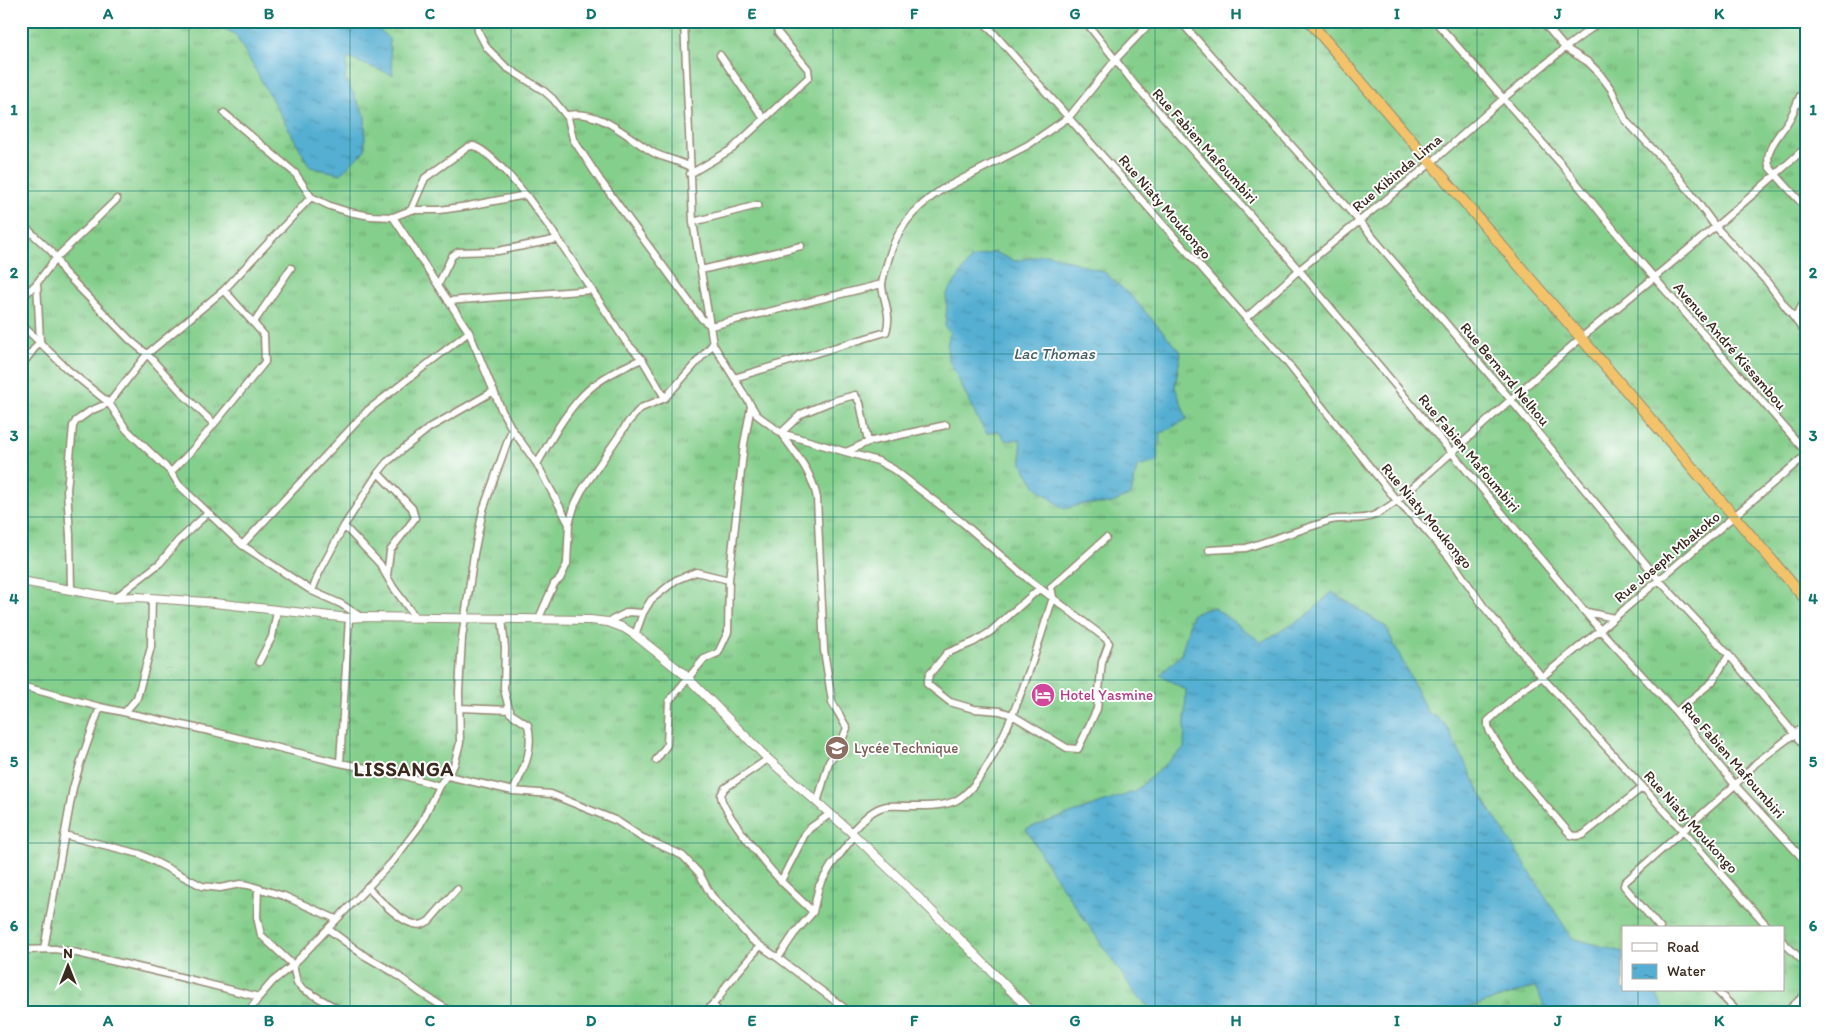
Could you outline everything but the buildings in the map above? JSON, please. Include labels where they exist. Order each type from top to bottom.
[{"type":"highway","points":[[1309,21],[1806,600]]},
{"type":"street","points":[[477,21],[478,31],[487,48],[506,67],[544,91],[568,118],[574,139],[600,180],[702,319],[711,326]]},
{"type":"street","points":[[684,21],[693,222],[711,326],[712,344],[751,406],[762,419],[781,433],[810,473],[817,498],[824,650],[832,702],[847,728],[840,745],[829,762],[817,803]]},
{"type":"street","points":[[690,170],[732,149],[809,77],[810,72],[778,33],[776,21]]},
{"type":"street","name":"Rue Niaty Moukongo","points":[[983,21],[1291,367],[1397,501],[1449,557],[1484,607],[1542,677],[1683,830],[1767,926]]},
{"type":"street","name":"Rue Fabien Mafoumbiri","points":[[1084,21],[1136,86],[1299,270],[1587,612],[1600,630],[1676,712],[1735,785],[1806,862]]},
{"type":"street","points":[[734,378],[886,332],[889,319],[882,284],[896,237],[903,224],[927,199],[1028,145],[1069,117],[1116,59],[1152,21]]},
{"type":"street","name":"Rue Bernard Nelhou","points":[[1180,21],[1359,221],[1660,580],[1728,655],[1806,748]]},
{"type":"street","name":"Avenue André Kissambou","points":[[1435,21],[1504,98],[1806,454]]},
{"type":"street","points":[[1542,21],[1565,48],[1588,62],[1599,73],[1610,88],[1626,121],[1675,172],[1715,226],[1768,283],[1806,334]]},
{"type":"street","name":"Rue Kibinda Lima","points":[[1246,318],[1299,270],[1431,163],[1504,98],[1601,21]]},
{"type":"street","points":[[720,55],[764,119]]},
{"type":"street","points":[[1800,96],[1789,120],[1772,146],[1768,158],[1770,168],[1806,208]]},
{"type":"street","points":[[224,113],[295,173],[311,196],[330,206],[349,212],[393,217],[411,210],[440,210],[526,195]]},
{"type":"street","points":[[568,118],[568,116],[579,115],[610,124],[653,152],[681,161],[690,170]]},
{"type":"street","points":[[411,210],[425,178],[468,147],[476,147],[494,161],[526,195],[558,239],[626,342],[642,359],[665,398]]},
{"type":"street","points":[[1208,550],[1246,548],[1331,520],[1373,516],[1397,501],[1582,338],[1777,174],[1806,147]]},
{"type":"street","points":[[71,589],[67,490],[72,426],[76,420],[90,411],[109,403],[147,354],[224,290],[311,196]]},
{"type":"street","points":[[21,299],[37,283],[56,258],[117,199]]},
{"type":"street","points":[[693,222],[758,205]]},
{"type":"street","points":[[393,217],[469,332],[512,429],[537,464],[569,524]]},
{"type":"street","points":[[21,223],[56,258],[64,271],[131,341],[147,354],[163,374],[213,423]]},
{"type":"street","points":[[438,285],[452,256],[458,252],[498,251],[558,239]]},
{"type":"street","points":[[701,270],[801,246]]},
{"type":"street","points":[[254,322],[291,268]]},
{"type":"street","points":[[21,366],[40,341],[37,283]]},
{"type":"street","points":[[711,326],[882,284]]},
{"type":"street","points":[[171,472],[196,446],[265,362],[264,335],[224,290]]},
{"type":"street","points":[[448,301],[592,290]]},
{"type":"street","points":[[1795,319],[1806,298]]},
{"type":"street","points":[[21,324],[67,369],[109,403],[126,429],[242,545],[312,591],[341,604],[361,617]]},
{"type":"street","points":[[242,545],[368,410],[469,332]]},
{"type":"street","points":[[539,618],[554,584],[560,579],[568,564],[569,524],[575,504],[582,490],[629,421],[641,408],[665,398],[712,344]]},
{"type":"street","points":[[537,464],[556,430],[582,396],[624,366],[642,359]]},
{"type":"street","points":[[312,591],[319,573],[344,526],[387,462],[429,428],[494,391]]},
{"type":"street","points":[[781,433],[801,414],[830,402],[855,395],[860,403],[868,442]]},
{"type":"street","points":[[656,760],[667,745],[669,701],[704,659],[718,653],[728,632],[729,580],[744,444],[751,406]]},
{"type":"street","points":[[846,452],[868,442],[946,425]]},
{"type":"street","points":[[248,1013],[273,981],[293,966],[407,844],[420,825],[439,786],[448,776],[454,765],[460,742],[459,684],[464,618],[474,554],[484,510],[512,429]]},
{"type":"street","points":[[781,433],[878,461],[893,469],[963,522],[1040,588],[1102,635],[1109,643],[1102,662],[1097,709],[1078,749],[1067,748],[1012,715],[1000,711],[974,709],[950,702],[927,684],[927,679],[947,653],[974,642],[990,632],[1040,588]]},
{"type":"street","name":"Rue Joseph Mbakoko","points":[[1643,787],[1583,835],[1571,835],[1513,768],[1488,726],[1488,721],[1522,690],[1542,677],[1660,580],[1806,454]]},
{"type":"street","points":[[378,473],[412,508],[415,518],[390,551],[387,576]]},
{"type":"street","points":[[115,598],[160,563],[178,541],[208,513]]},
{"type":"street","points":[[344,526],[380,564],[393,587],[415,617]]},
{"type":"street","points":[[778,958],[794,934],[813,912],[819,886],[852,834],[871,812],[887,806],[946,804],[963,797],[969,791],[987,767],[1012,715],[1026,679],[1052,597],[1050,587],[1106,538]]},
{"type":"street","points":[[635,635],[643,613],[651,600],[658,592],[676,580],[693,573],[701,573],[729,580]]},
{"type":"street","points":[[21,581],[115,598],[137,597],[205,602],[349,618],[539,618],[608,622],[624,628],[688,678],[768,759],[912,891],[1033,1013]]},
{"type":"street","points":[[125,712],[137,698],[151,647],[152,598]]},
{"type":"street","points":[[259,662],[272,637],[277,610]]},
{"type":"street","points":[[608,622],[628,612],[643,613]]},
{"type":"street","points":[[1587,612],[1614,618]]},
{"type":"street","points":[[340,763],[349,618]]},
{"type":"street","points":[[502,618],[505,648],[504,689],[512,715],[528,724],[531,740],[527,760],[513,792]]},
{"type":"street","points":[[1676,712],[1712,682],[1728,655]]},
{"type":"street","points":[[21,686],[100,707],[395,774],[439,786]]},
{"type":"street","points":[[44,948],[73,788],[80,760],[100,707]]},
{"type":"street","points":[[460,708],[510,710]]},
{"type":"street","points":[[1658,926],[1624,886],[1625,882],[1735,785],[1756,763],[1806,726]]},
{"type":"street","points":[[768,759],[725,788],[721,795],[730,815],[781,881],[813,912]]},
{"type":"street","points":[[448,776],[513,792],[546,793],[618,821],[641,837],[683,856],[698,873],[716,901],[759,947],[778,958],[851,1013]]},
{"type":"street","points":[[781,881],[805,834],[810,828],[830,814]]},
{"type":"street","points":[[64,834],[140,854],[202,886],[220,888],[240,884],[258,888],[284,896],[336,919]]},
{"type":"street","points":[[367,887],[396,913],[415,925],[429,921],[457,889]]},
{"type":"street","points":[[258,888],[257,917],[261,935],[293,966],[297,983],[345,1013]]},
{"type":"street","points":[[328,929],[365,956],[452,1013]]},
{"type":"street","points":[[1784,943],[1806,964]]},
{"type":"street","points":[[704,1013],[713,1005],[726,986],[759,947]]},
{"type":"street","points":[[21,950],[44,948],[82,954],[259,997]]},
{"type":"street","points":[[1718,992],[1738,1013]]},
{"type":"street","points":[[1785,1013],[1806,994]]},
{"type":"street","points":[[713,1005],[720,1013]]},
{"type":"green space","points":[[21,21],[1806,21],[1806,1013],[21,1013]]},
{"type":"water","points":[[215,21],[371,21],[389,39],[393,75],[348,58],[345,78],[365,116],[365,150],[341,174],[310,167],[235,34],[216,25]]},
{"type":"water","name":"Lac Thomas","points":[[994,252],[1015,261],[1048,254],[1104,272],[1133,298],[1181,352],[1175,387],[1187,419],[1160,434],[1157,462],[1137,467],[1131,495],[1110,504],[1083,504],[1064,509],[1036,487],[1022,464],[1020,439],[1006,441],[998,430],[987,434],[977,418],[948,358],[947,346],[950,333],[945,326],[946,295],[971,259]]},
{"type":"water","points":[[1332,592],[1386,627],[1427,712],[1444,722],[1487,805],[1572,938],[1622,952],[1622,992],[1655,992],[1666,1013],[1548,1013],[1535,987],[1452,1013],[1154,1013],[1134,992],[1048,866],[1026,829],[1134,792],[1184,748],[1186,690],[1160,675],[1181,655],[1192,614],[1213,607],[1261,642],[1304,618]]},
{"type":"place","name":"Hotel Yasmine","points":[[1043,695]]},
{"type":"place","name":"Lycée Technique","points":[[837,748]]},
{"type":"district","name":"LISSANGA","points":[[404,769]]}]
